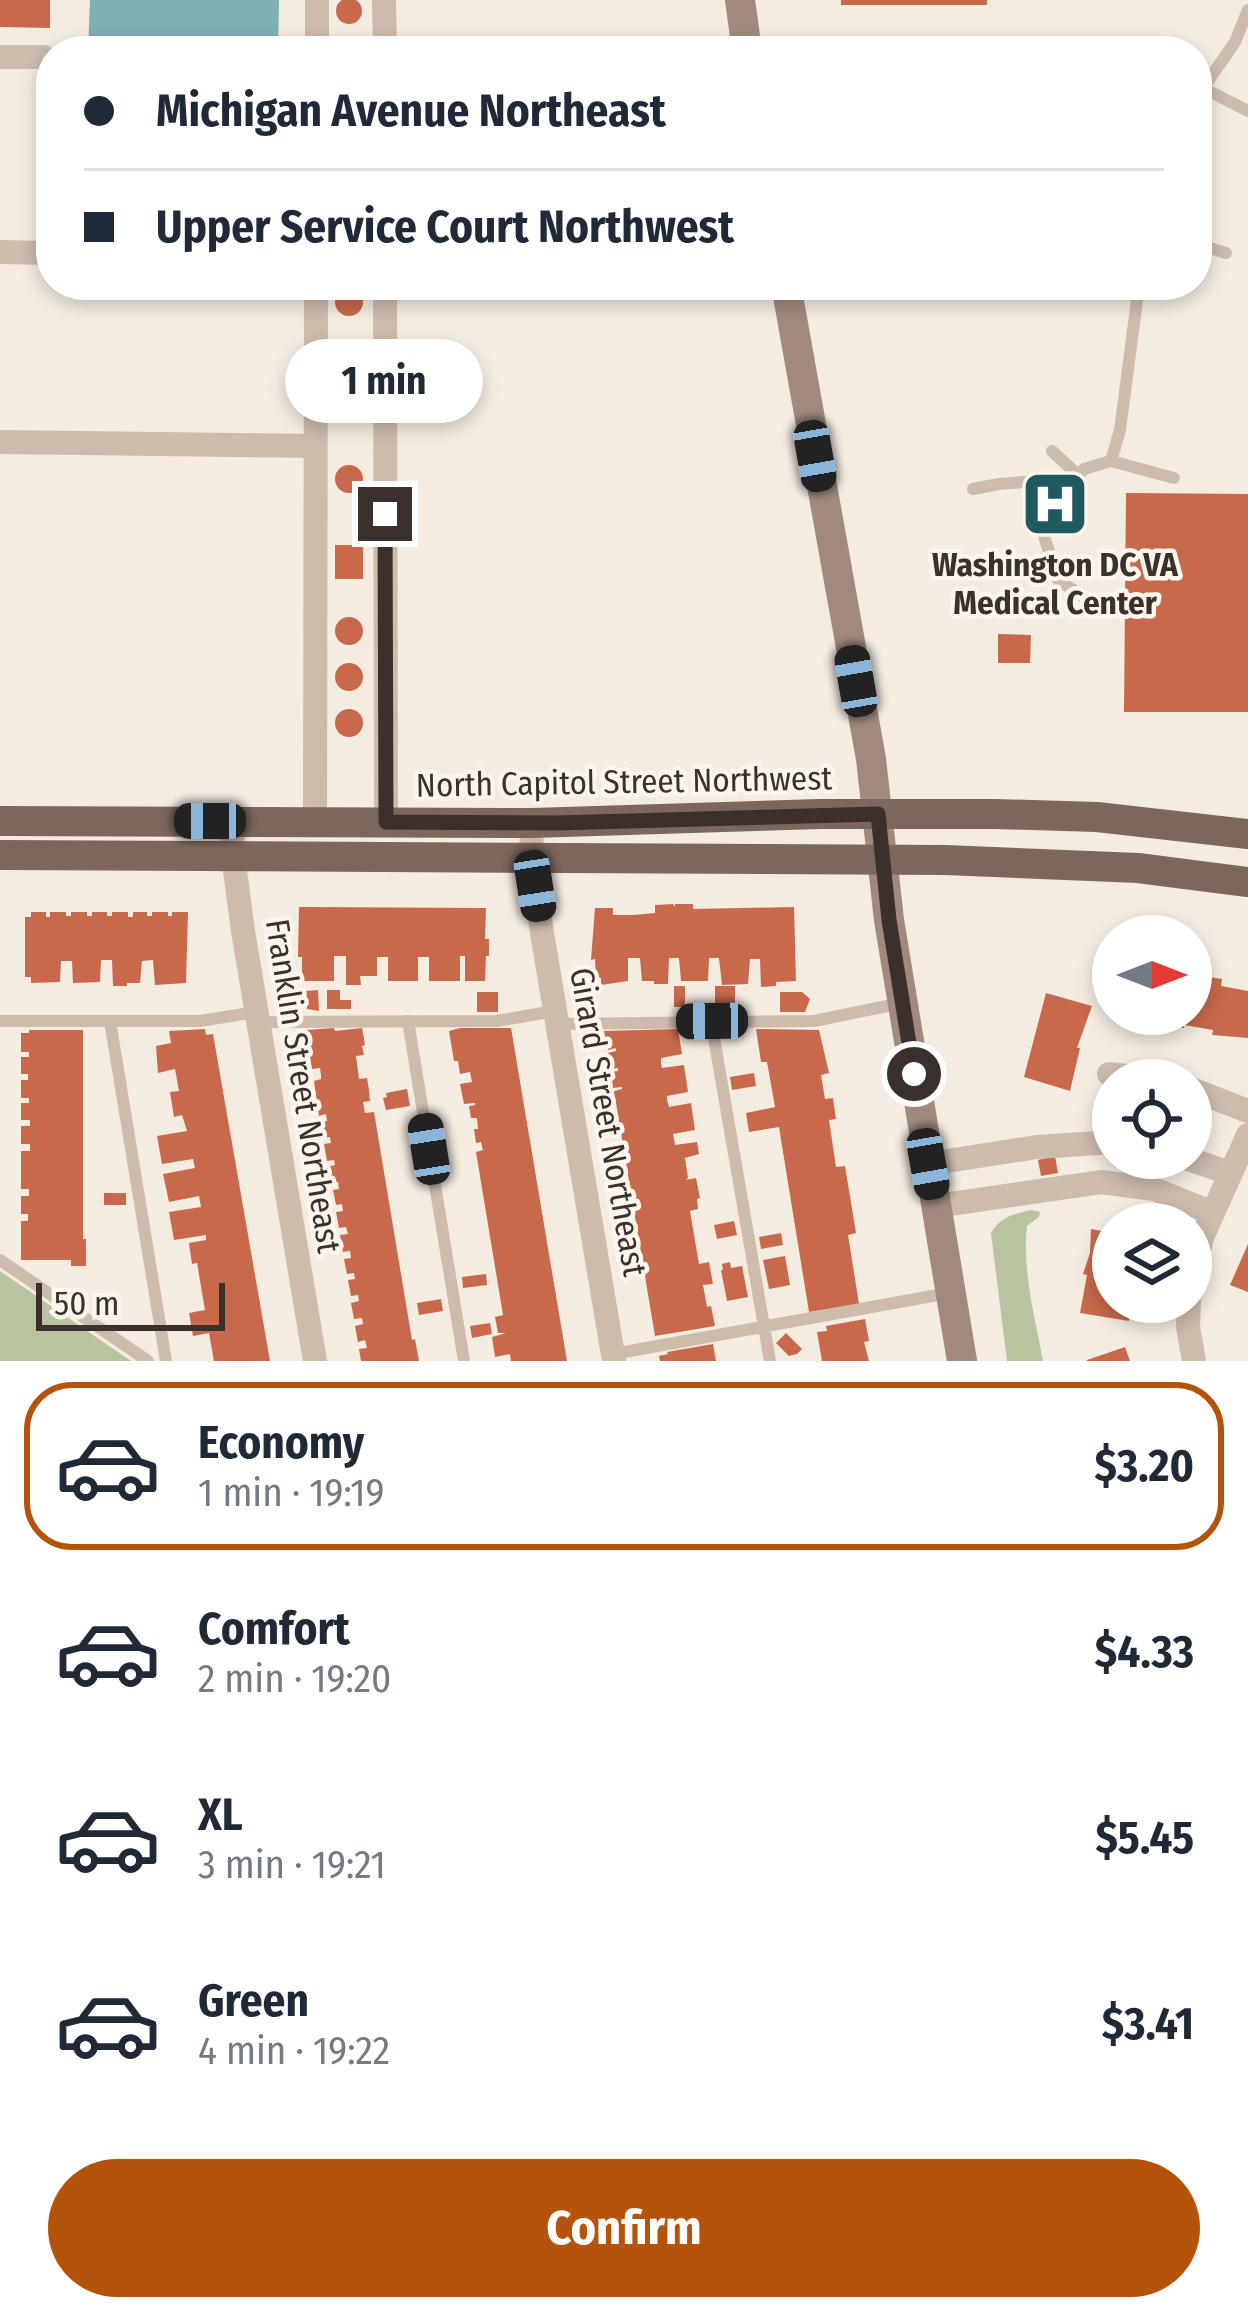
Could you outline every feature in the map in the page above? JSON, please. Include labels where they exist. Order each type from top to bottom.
[{"type":"main road","points":[[740,0],[745,36]]},
{"type":"main road","points":[[789,300],[871,760],[903,1003],[962,1361]]},
{"type":"main road","name":"North Capitol Street Northwest","points":[[0,821],[532,823],[995,814],[1097,817],[1248,834]]},
{"type":"main road","points":[[0,855],[883,860],[1095,865],[1248,882]]},
{"type":"street","points":[[317,0],[317,36]]},
{"type":"street","points":[[385,0],[385,36]]},
{"type":"street","points":[[0,57],[36,57]]},
{"type":"street","points":[[0,253],[36,253]]},
{"type":"street","points":[[315,822],[316,300]]},
{"type":"street","points":[[385,300],[386,822]]},
{"type":"street","points":[[0,442],[315,446]]},
{"type":"street","name":"Franklin Street Northeast","points":[[232,821],[257,1017],[315,1361]]},
{"type":"street","name":"Girard Street Northeast","points":[[532,823],[531,857],[614,1358]]},
{"type":"street","points":[[1212,1097],[1248,1111]]},
{"type":"street","points":[[936,1206],[1084,1182],[1154,1189],[1213,1213],[1248,1135]]},
{"type":"street","points":[[1082,1142],[1084,1182]]},
{"type":"street","points":[[928,1164],[1092,1142]]},
{"type":"street","points":[[1212,1167],[1230,1173]]},
{"type":"street","points":[[1188,1323],[1194,1361]]},
{"type":"lane","points":[[1212,75],[1248,10]]},
{"type":"lane","points":[[1212,98],[1248,111]]},
{"type":"lane","points":[[1212,249],[1226,253]]},
{"type":"lane","points":[[1111,460],[1120,430],[1137,300]]},
{"type":"lane","points":[[1052,451],[1078,476]]},
{"type":"lane","points":[[1125,605],[1092,602],[1058,580],[1044,536],[1084,469],[1111,460],[1174,478]]},
{"type":"lane","points":[[974,489],[1036,481],[1065,494]]},
{"type":"lane","points":[[0,1021],[557,1017],[814,1021],[903,1003]]},
{"type":"lane","points":[[110,1021],[166,1361]]},
{"type":"lane","points":[[408,1021],[464,1361]]},
{"type":"lane","points":[[712,1021],[770,1361]]},
{"type":"lane","points":[[0,1260],[148,1361]]},
{"type":"lane","points":[[614,1358],[764,1325],[950,1293]]},
{"type":"green space","points":[[1031,1210],[1040,1212],[1027,1226],[1026,1260],[1043,1361],[1007,1361],[991,1233],[1003,1220]]},
{"type":"green space","points":[[0,1271],[131,1361],[0,1361]]},
{"type":"water","points":[[90,0],[279,0],[278,36],[89,36]]},
{"type":"building","points":[[344,-1],[354,-1],[361,6],[361,16],[354,23],[344,23],[337,16],[337,6]]},
{"type":"building","points":[[0,0],[50,0],[50,28],[0,27]]},
{"type":"building","points":[[841,0],[987,0],[987,5],[841,5]]},
{"type":"building","points":[[335,300],[363,300],[359,312],[349,316],[339,312],[335,302]]},
{"type":"building","points":[[349,363],[359,367],[363,377],[359,387],[349,391],[339,387],[335,377],[339,367]]},
{"type":"building","points":[[349,465],[359,469],[363,479],[359,489],[349,493],[339,489],[335,479],[339,469]]},
{"type":"building","points":[[1126,493],[1248,494],[1248,712],[1124,712]]},
{"type":"building","points":[[335,545],[363,545],[363,579],[335,579]]},
{"type":"building","points":[[349,617],[359,621],[363,631],[359,641],[349,645],[339,641],[335,631],[339,621]]},
{"type":"building","points":[[998,634],[1031,635],[1030,663],[998,663]]},
{"type":"building","points":[[349,663],[359,667],[363,677],[359,687],[349,691],[339,687],[335,677],[339,667]]},
{"type":"building","points":[[349,709],[359,713],[363,723],[359,733],[349,737],[339,733],[335,723],[339,713]]},
{"type":"building","points":[[693,904],[693,909],[794,907],[796,981],[761,987],[760,959],[750,959],[748,984],[722,985],[719,958],[709,958],[708,981],[681,981],[679,958],[669,958],[668,984],[654,984],[642,981],[640,958],[628,958],[628,981],[601,985],[595,959],[591,960],[595,908],[613,908],[613,915],[634,915],[655,913],[655,905]]},
{"type":"building","points":[[299,907],[486,908],[489,956],[485,981],[465,981],[465,956],[460,956],[460,981],[429,981],[429,957],[418,957],[418,981],[388,981],[388,957],[377,957],[377,976],[360,976],[361,985],[346,985],[346,956],[334,956],[334,981],[302,981]]},
{"type":"building","points":[[31,912],[46,912],[50,917],[50,912],[92,916],[92,912],[107,912],[112,916],[112,912],[128,912],[133,917],[133,912],[172,916],[172,912],[188,912],[186,983],[155,985],[153,960],[142,961],[140,983],[113,986],[112,960],[101,960],[100,982],[73,983],[72,961],[61,961],[60,982],[31,983],[31,977],[25,977],[25,917],[31,917]]},
{"type":"building","points":[[1212,977],[1222,979],[1221,986],[1248,991],[1248,1038],[1212,1035]]},
{"type":"building","points":[[674,986],[685,986],[685,1007],[674,1007]]},
{"type":"building","points":[[715,986],[735,986],[735,1011],[715,1011]]},
{"type":"building","points":[[318,990],[319,1011],[307,1009],[306,991]]},
{"type":"building","points":[[327,990],[340,990],[340,1000],[351,1000],[351,1009],[327,1009]]},
{"type":"building","points":[[477,992],[498,992],[498,1012],[477,1012]]},
{"type":"building","points":[[780,992],[802,992],[810,999],[805,1012],[780,1012]]},
{"type":"building","points":[[1046,993],[1092,1006],[1077,1048],[1070,1091],[1024,1077]]},
{"type":"building","points":[[362,1028],[364,1055],[356,1056],[359,1079],[367,1078],[370,1101],[363,1102],[365,1113],[374,1112],[419,1361],[361,1361],[359,1349],[367,1348],[365,1340],[358,1342],[355,1326],[363,1324],[362,1318],[354,1319],[351,1303],[359,1301],[358,1295],[351,1296],[348,1280],[355,1279],[354,1273],[347,1274],[344,1259],[351,1258],[350,1251],[343,1252],[340,1235],[348,1234],[346,1227],[339,1228],[336,1212],[343,1211],[342,1204],[336,1205],[333,1190],[339,1189],[338,1182],[331,1183],[328,1167],[335,1165],[334,1160],[327,1161],[324,1144],[331,1143],[330,1137],[324,1138],[321,1122],[327,1121],[326,1114],[319,1116],[314,1081],[321,1079],[320,1068],[312,1069],[306,1030]]},
{"type":"building","points":[[511,1028],[567,1361],[511,1361],[510,1354],[495,1357],[492,1337],[506,1333],[498,1333],[495,1317],[503,1315],[476,1152],[483,1150],[481,1142],[476,1143],[477,1118],[471,1118],[469,1106],[475,1103],[464,1104],[460,1084],[472,1082],[470,1072],[460,1074],[458,1061],[454,1061],[449,1031]]},
{"type":"building","points":[[205,1029],[206,1035],[213,1034],[270,1361],[214,1361],[209,1333],[193,1336],[189,1313],[205,1310],[189,1243],[206,1240],[206,1235],[174,1240],[169,1212],[201,1207],[199,1196],[169,1202],[163,1174],[195,1168],[193,1159],[162,1164],[157,1136],[187,1131],[182,1115],[174,1117],[170,1092],[179,1091],[175,1069],[158,1073],[156,1046],[171,1043],[169,1031]]},
{"type":"building","points":[[678,1029],[682,1054],[661,1058],[661,1063],[662,1068],[684,1065],[688,1092],[667,1096],[667,1100],[669,1107],[691,1103],[695,1130],[673,1134],[675,1145],[697,1142],[699,1154],[685,1158],[686,1180],[696,1178],[700,1198],[698,1209],[690,1211],[699,1264],[709,1262],[713,1284],[703,1285],[715,1326],[655,1336],[614,1091],[622,1087],[613,1088],[611,1072],[618,1068],[611,1069],[608,1053],[616,1048],[608,1050],[604,1031]]},
{"type":"building","points":[[756,1029],[819,1030],[829,1073],[821,1075],[825,1099],[833,1098],[836,1119],[829,1120],[836,1167],[845,1166],[856,1233],[848,1235],[859,1304],[809,1312],[779,1127],[749,1132],[746,1113],[775,1107]]},
{"type":"building","points":[[83,1030],[86,1266],[71,1266],[71,1260],[21,1260],[21,1221],[28,1221],[28,1214],[21,1214],[21,1196],[29,1196],[29,1189],[21,1189],[21,1151],[30,1151],[30,1144],[21,1144],[21,1126],[30,1126],[30,1120],[21,1120],[21,1103],[29,1103],[29,1098],[21,1098],[21,1080],[28,1080],[28,1074],[21,1074],[21,1057],[29,1057],[29,1052],[21,1052],[21,1033]]},
{"type":"building","points":[[754,1073],[756,1086],[732,1090],[730,1077]]},
{"type":"building","points":[[407,1089],[410,1106],[386,1110],[386,1093]]},
{"type":"building","points":[[1055,1156],[1058,1173],[1041,1176],[1038,1160]]},
{"type":"building","points":[[104,1193],[126,1193],[126,1205],[104,1205]]},
{"type":"building","points":[[734,1221],[737,1235],[717,1239],[714,1225]]},
{"type":"building","points":[[1091,1229],[1092,1315],[1080,1313]]},
{"type":"building","points":[[781,1233],[783,1245],[761,1249],[759,1237]]},
{"type":"building","points":[[1248,1244],[1248,1292],[1230,1285]]},
{"type":"building","points":[[785,1256],[790,1285],[769,1289],[763,1260]]},
{"type":"building","points":[[730,1262],[731,1268],[742,1266],[748,1297],[727,1301],[721,1270],[722,1264]]},
{"type":"building","points":[[486,1274],[487,1285],[463,1288],[462,1277]]},
{"type":"building","points":[[441,1299],[443,1311],[419,1315],[417,1303]]},
{"type":"building","points":[[865,1319],[869,1361],[822,1361],[817,1332]]},
{"type":"building","points":[[490,1323],[492,1334],[472,1338],[470,1326]]},
{"type":"building","points":[[786,1333],[802,1349],[797,1354],[789,1356],[776,1343]]},
{"type":"building","points":[[713,1344],[716,1361],[660,1361],[659,1356],[667,1352]]},
{"type":"building","points":[[1125,1347],[1130,1361],[1087,1361],[1087,1360]]},
{"type":"place","name":"Washington DC VA Medical Center","points":[[1055,504]]},
{"type":"route","points":[[385,514],[386,822],[556,823],[878,814],[889,920],[914,1074]]}]
